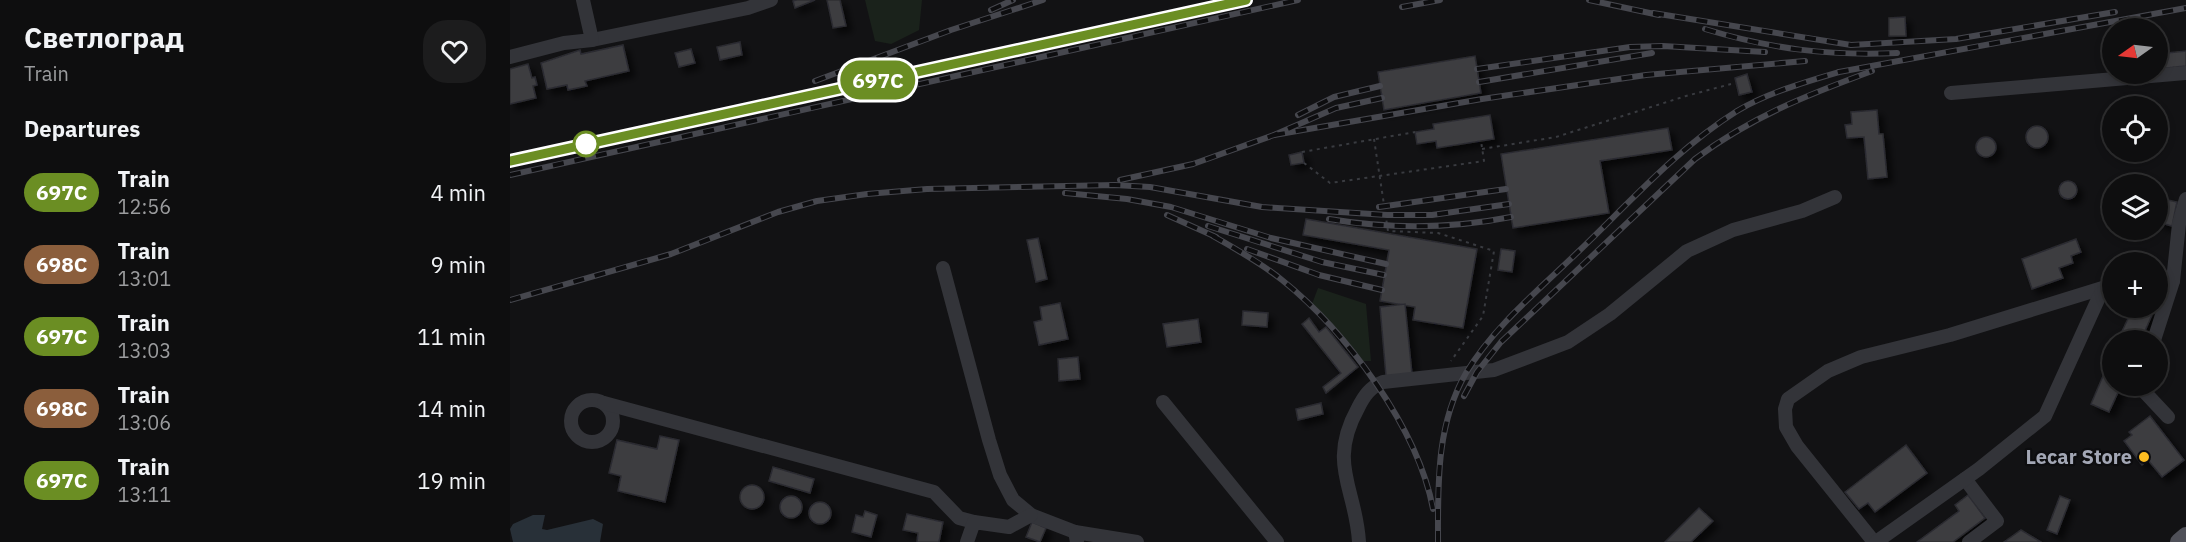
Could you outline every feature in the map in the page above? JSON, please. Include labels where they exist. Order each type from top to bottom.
[{"type":"main road","points":[[2179,542],[2186,536]]},
{"type":"street","points":[[583,0],[592,40]]},
{"type":"street","points":[[510,57],[564,44],[748,8],[771,0]]},
{"type":"street","points":[[1951,93],[2186,73]]},
{"type":"street","points":[[1359,542],[1345,479],[1343,456],[1349,426],[1363,399],[1377,385],[1494,370],[1568,342],[1610,314],[1687,251],[1733,230],[1802,210],[1835,197]]},
{"type":"street","points":[[2157,330],[2173,281],[2185,201]]},
{"type":"street","points":[[943,268],[1000,475],[1012,500],[1031,515],[1076,537],[1137,542]]},
{"type":"street","points":[[2168,280],[2173,281]]},
{"type":"street","points":[[2102,288],[1950,335],[1861,357],[1828,371],[1788,399],[1785,409],[1786,427],[1797,446],[1875,542],[1965,479],[2045,416],[2102,293]]},
{"type":"street","points":[[2149,396],[2169,417]]},
{"type":"street","points":[[1163,402],[1277,542]]},
{"type":"street","points":[[604,403],[934,492],[959,518],[974,522],[1009,527],[1031,515]]},
{"type":"street","points":[[1965,479],[1997,521],[1969,542]]},
{"type":"street","points":[[967,542],[974,522]]},
{"type":"path","points":[[1482,149],[1556,137],[1731,84]]},
{"type":"path","points":[[1302,152],[1415,132]]},
{"type":"path","points":[[1374,139],[1388,231],[1438,233],[1494,251],[1483,316],[1442,375]]},
{"type":"path","points":[[1304,163],[1330,183],[1380,177],[1484,161],[1481,141]]},
{"type":"shaded area","points":[[865,0],[922,0],[919,30],[891,44],[875,41]]},
{"type":"shaded area","points":[[1318,288],[1366,304],[1371,361],[1362,361],[1312,304]]},
{"type":"shaded area","points":[[533,515],[545,515],[542,529],[547,530],[593,519],[603,524],[600,542],[513,542],[510,529],[513,524]]},
{"type":"building","points":[[796,0],[815,0],[795,8],[793,1]]},
{"type":"building","points":[[827,0],[840,0],[846,26],[833,28]]},
{"type":"building","points":[[1905,17],[1906,36],[1889,36],[1889,18]]},
{"type":"building","points":[[740,42],[742,55],[720,60],[717,47]]},
{"type":"building","points":[[623,45],[629,71],[585,81],[587,86],[568,90],[567,85],[547,89],[541,63],[580,50],[581,54]]},
{"type":"building","points":[[691,49],[695,63],[679,67],[675,53]]},
{"type":"building","points":[[2186,51],[2186,66],[2168,68],[2168,53]]},
{"type":"building","points":[[1475,56],[1481,93],[1384,110],[1378,72]]},
{"type":"building","points":[[528,64],[532,78],[535,77],[537,85],[533,86],[536,98],[510,104],[510,69]]},
{"type":"building","points":[[1747,74],[1752,92],[1739,95],[1735,78]]},
{"type":"building","points":[[1877,110],[1879,134],[1883,134],[1887,177],[1868,179],[1864,137],[1847,138],[1845,125],[1852,124],[1851,112]]},
{"type":"building","points":[[1490,115],[1494,139],[1437,148],[1436,141],[1417,144],[1415,132],[1434,129],[1433,124]]},
{"type":"building","points":[[2037,126],[2045,129],[2048,137],[2045,145],[2037,148],[2029,145],[2026,137],[2029,129]]},
{"type":"building","points":[[1668,128],[1672,150],[1600,161],[1609,213],[1513,228],[1501,154]]},
{"type":"building","points":[[1986,137],[1993,140],[1996,147],[1993,154],[1986,157],[1979,154],[1976,147],[1979,140]]},
{"type":"building","points":[[1302,152],[1304,163],[1291,165],[1289,155]]},
{"type":"building","points":[[2064,181],[2072,181],[2077,186],[2075,197],[2064,199],[2059,194],[2059,186]]},
{"type":"building","points":[[2168,200],[2177,202],[2172,226],[2168,225]]},
{"type":"building","points":[[1306,219],[1477,249],[1463,328],[1413,320],[1415,307],[1380,301],[1389,250],[1303,235]]},
{"type":"building","points":[[1038,238],[1047,279],[1036,282],[1027,240]]},
{"type":"building","points":[[2076,239],[2081,252],[2071,256],[2073,263],[2059,268],[2063,278],[2032,289],[2022,259]]},
{"type":"building","points":[[1501,249],[1515,251],[1512,272],[1498,270]]},
{"type":"building","points":[[1060,303],[1068,339],[1039,345],[1034,322],[1042,320],[1040,307]]},
{"type":"building","points":[[1405,304],[1412,374],[1386,376],[1380,307]]},
{"type":"building","points":[[1243,311],[1268,313],[1267,327],[1242,325]]},
{"type":"building","points":[[1309,318],[1319,332],[1326,327],[1358,367],[1326,393],[1323,387],[1341,373],[1302,324]]},
{"type":"building","points":[[2128,318],[2151,318],[2145,330],[2123,330]]},
{"type":"building","points":[[1198,319],[1201,342],[1167,347],[1163,324]]},
{"type":"building","points":[[1078,357],[1080,379],[1059,381],[1058,359]]},
{"type":"building","points":[[2102,378],[2102,396],[2116,396],[2109,412],[2091,404]]},
{"type":"building","points":[[1321,403],[1323,414],[1298,420],[1296,409]]},
{"type":"building","points":[[2150,416],[2184,460],[2162,477],[2148,460],[2142,465],[2124,441],[2132,435],[2129,432]]},
{"type":"building","points":[[660,436],[679,440],[665,502],[618,491],[621,476],[609,473],[617,440],[657,449]]},
{"type":"building","points":[[1906,445],[1927,473],[1875,512],[1868,503],[1859,509],[1845,492]]},
{"type":"building","points":[[773,467],[814,479],[810,493],[769,481]]},
{"type":"building","points":[[752,485],[757,486],[763,492],[763,502],[757,508],[752,509],[747,508],[741,502],[740,497],[741,492],[747,486]]},
{"type":"building","points":[[1968,495],[1985,518],[1953,542],[1917,542],[1959,511],[1955,505]]},
{"type":"building","points":[[791,496],[799,499],[802,507],[799,515],[791,518],[783,515],[780,507],[783,499]]},
{"type":"building","points":[[2060,496],[2070,500],[2057,534],[2047,530]]},
{"type":"building","points":[[816,502],[824,502],[831,509],[831,517],[824,524],[816,524],[809,517],[809,509]]},
{"type":"building","points":[[1699,508],[1713,521],[1691,542],[1665,542]]},
{"type":"building","points":[[865,511],[877,515],[871,537],[852,532],[856,515],[863,517]]},
{"type":"building","points":[[907,514],[943,522],[939,542],[917,542],[918,533],[903,530]]},
{"type":"building","points":[[1032,522],[1046,528],[1040,542],[1026,537]]},
{"type":"building","points":[[2021,530],[2041,542],[2004,542]]},
{"type":"railway","points":[[991,10],[1013,0]]},
{"type":"railway","points":[[815,81],[951,30],[1043,0]]},
{"type":"railway","points":[[510,161],[1246,0]]},
{"type":"railway","points":[[510,175],[1298,0]]},
{"type":"railway","points":[[1402,7],[1440,0]]},
{"type":"railway","points":[[1589,0],[1659,15]]},
{"type":"railway","points":[[1438,542],[1439,477],[1444,434],[1456,393],[1477,356],[1504,323],[1655,176],[1715,126],[1737,111],[1773,93],[1839,72],[2186,8]]},
{"type":"railway","points":[[1653,13],[1851,45],[1956,39],[2115,12]]},
{"type":"railway","points":[[1705,29],[1753,42],[1800,50],[1897,53]]},
{"type":"railway","points":[[1477,69],[1630,47],[1663,46],[1765,52]]},
{"type":"railway","points":[[1479,82],[1652,53]]},
{"type":"railway","points":[[1274,135],[1482,99],[1646,75],[1805,61]]},
{"type":"railway","points":[[1464,396],[1477,372],[1501,342],[1695,159],[1737,131],[1780,108],[1872,71]]},
{"type":"railway","points":[[1298,115],[1334,97],[1380,86]]},
{"type":"railway","points":[[1120,180],[1193,164],[1274,135],[1336,108],[1382,98]]},
{"type":"railway","points":[[510,300],[671,254],[778,212],[817,201],[867,194],[927,189],[1115,185],[1150,187],[1262,207],[1387,215],[1432,215],[1509,204]]},
{"type":"railway","points":[[1379,207],[1506,189]]},
{"type":"railway","points":[[1065,193],[1127,199],[1171,207],[1271,238],[1386,264]]},
{"type":"railway","points":[[1167,215],[1216,237]]},
{"type":"railway","points":[[1329,219],[1375,225],[1443,226],[1511,217]]},
{"type":"railway","points":[[1208,226],[1322,262],[1384,275]]},
{"type":"railway","points":[[1213,236],[1282,280],[1306,301],[1354,354],[1396,414],[1425,478],[1433,509]]},
{"type":"railway","points":[[1247,249],[1319,275],[1382,290]]},
{"type":"train","name":"697С","points":[[510,161],[1246,0]]},
{"type":"place","name":"Lecar Store","points":[[2144,457]]}]
